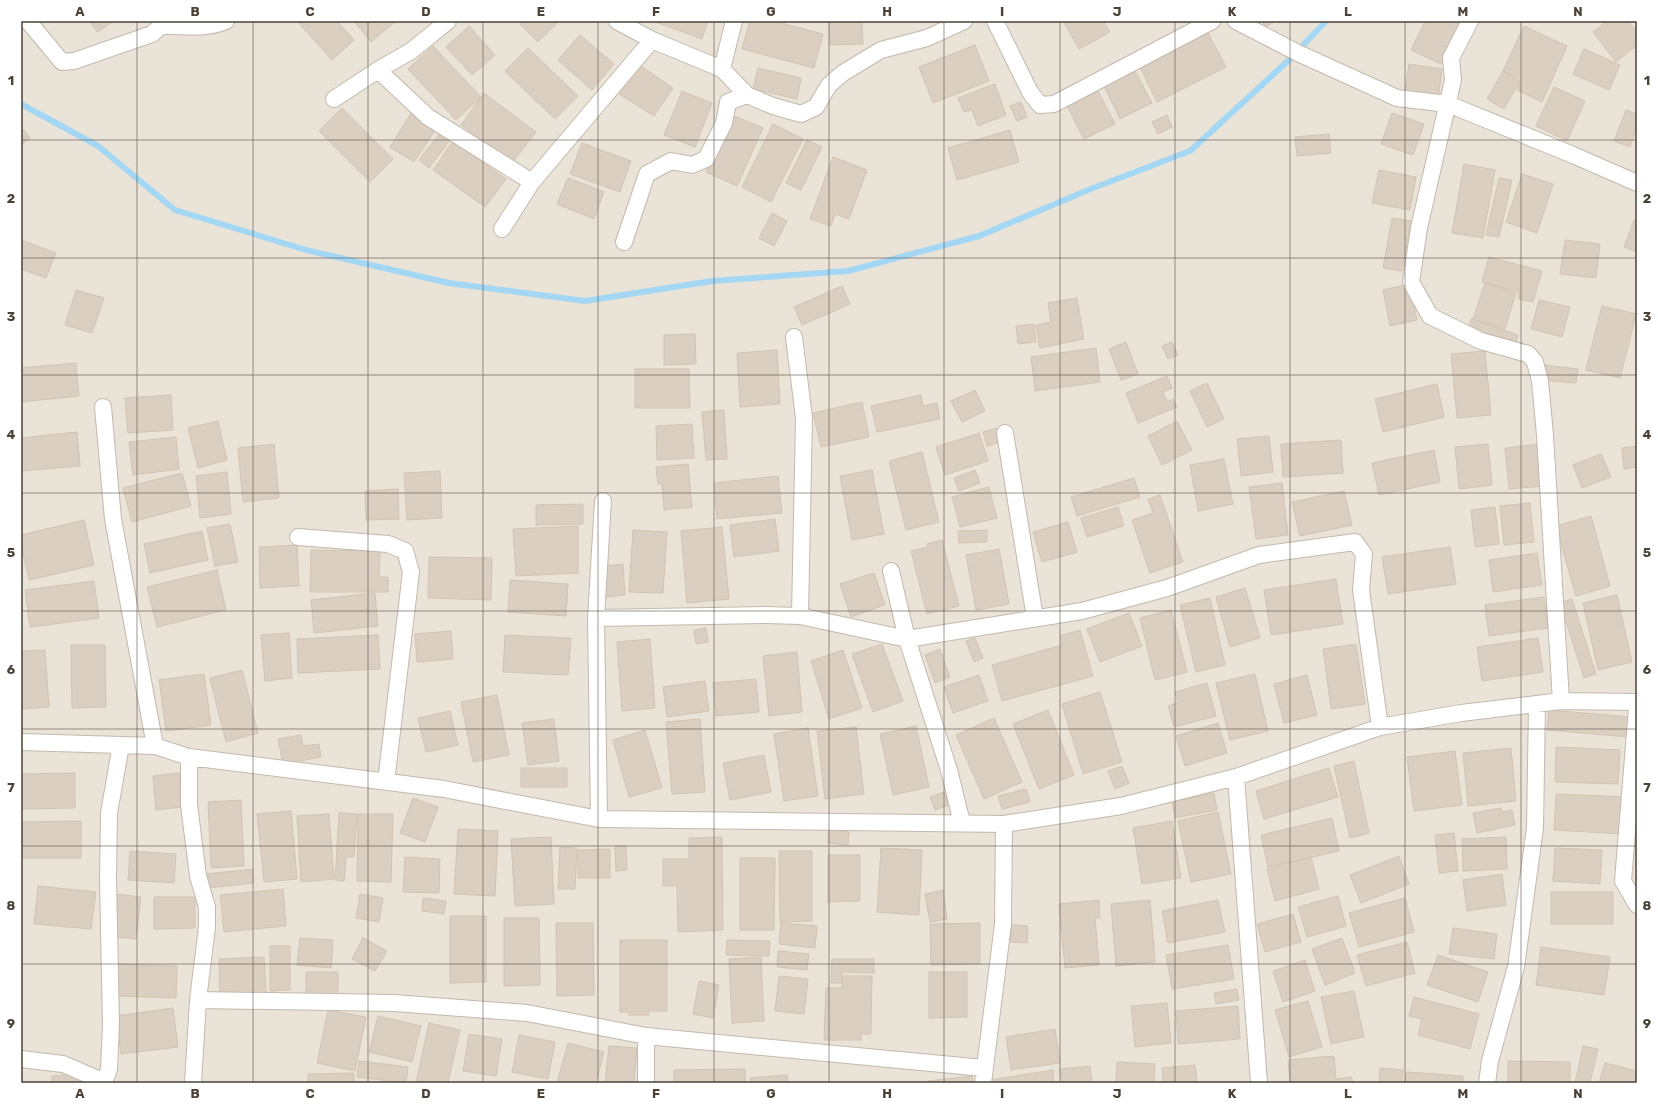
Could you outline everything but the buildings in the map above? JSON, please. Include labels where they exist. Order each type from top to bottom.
[{"type":"street","points":[[28,21],[62,62],[74,61],[145,37],[152,34],[161,26],[203,27],[218,25],[226,21]]},
{"type":"street","points":[[334,99],[378,70],[411,51],[448,21]]},
{"type":"street","points":[[617,21],[652,40],[722,69],[747,95],[773,106],[801,114],[816,107],[829,85],[842,73],[881,50],[926,38],[964,21]]},
{"type":"street","points":[[722,69],[734,21]]},
{"type":"street","points":[[995,21],[1030,92],[1040,105],[1054,104],[1212,21]]},
{"type":"street","points":[[1236,21],[1298,53],[1397,98],[1448,104],[1637,183]]},
{"type":"street","points":[[1470,21],[1451,58],[1454,80],[1419,228],[1411,282],[1430,316],[1481,341],[1528,354],[1535,362],[1540,380],[1545,435],[1560,701]]},
{"type":"street","points":[[502,229],[532,182],[652,40]]},
{"type":"street","points":[[378,70],[428,117],[532,182]]},
{"type":"street","points":[[624,242],[647,174],[671,160],[692,165],[706,159],[724,123],[728,102],[747,95]]},
{"type":"street","points":[[794,337],[804,418],[800,616]]},
{"type":"street","points":[[104,407],[113,519],[155,746]]},
{"type":"street","points":[[1005,433],[1035,618]]},
{"type":"street","points":[[599,819],[596,618],[603,500]]},
{"type":"street","points":[[298,537],[388,544],[405,551],[411,572],[386,782]]},
{"type":"street","points":[[596,618],[766,614],[800,616],[908,639],[1082,611],[1167,588],[1259,555],[1355,542],[1364,554],[1361,590],[1380,727]]},
{"type":"street","points":[[891,571],[908,639],[949,770],[962,823]]},
{"type":"street","points":[[21,742],[155,746],[189,757],[444,789],[599,819],[1004,824],[1121,806],[1236,777],[1380,727],[1461,713],[1537,705],[1560,701],[1637,702]]},
{"type":"street","points":[[1487,1083],[1490,1061],[1516,967],[1534,835],[1537,705]]},
{"type":"street","points":[[1637,708],[1623,881],[1637,905]]},
{"type":"street","points":[[21,1059],[63,1064],[104,1082],[109,1069],[111,1024],[108,880],[109,813],[121,745]]},
{"type":"street","points":[[189,757],[189,805],[198,876],[207,907],[207,927],[198,1000],[193,1083]]},
{"type":"street","points":[[1236,777],[1259,1083]]},
{"type":"street","points":[[198,1000],[394,1003],[528,1013],[646,1036],[984,1076],[1003,924],[1004,824]]},
{"type":"street","points":[[646,1036],[646,1083]]},
{"type":"shaded area","points":[[21,21],[1637,21],[1637,1083],[21,1083]]},
{"type":"waterway","points":[[21,104],[98,146],[175,210],[306,250],[449,283],[585,301],[712,281],[848,271],[979,236],[1088,190],[1190,151],[1290,59],[1326,21]]}]
